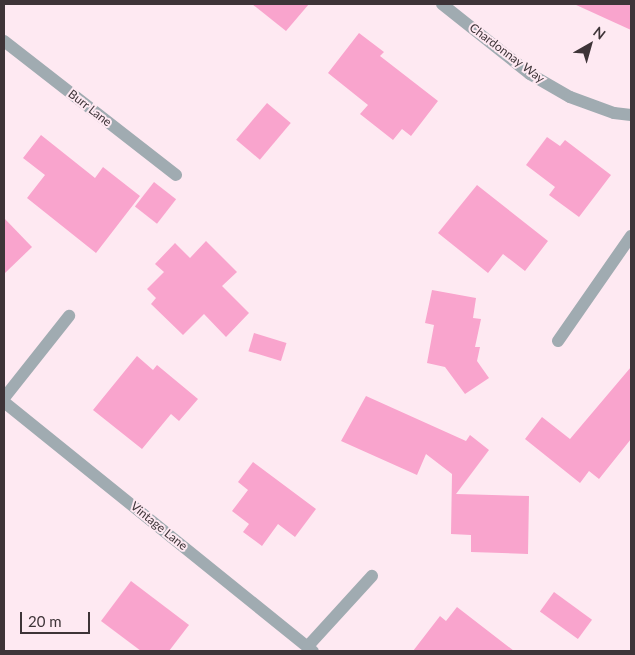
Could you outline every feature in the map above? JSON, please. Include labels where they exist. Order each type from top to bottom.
[{"type":"street","name":"Chardonnay Way","points":[[442,4],[538,78],[570,97],[614,113],[631,114]]},
{"type":"street","name":"Burr Lane","points":[[4,41],[176,175]]},
{"type":"street","points":[[558,341],[624,250],[631,236]]},
{"type":"street","points":[[4,400],[69,316]]},
{"type":"street","name":"Vintage Lane","points":[[4,400],[311,648]]},
{"type":"street","points":[[311,648],[372,576]]},
{"type":"building","points":[[252,4],[309,4],[286,31]]},
{"type":"building","points":[[574,4],[631,4],[631,30]]},
{"type":"building","points":[[359,33],[384,52],[380,56],[438,101],[411,136],[402,129],[393,140],[360,114],[368,105],[328,73]]},
{"type":"building","points":[[267,103],[291,123],[260,160],[236,140]]},
{"type":"building","points":[[41,135],[95,178],[103,167],[140,196],[96,253],[27,198],[45,175],[23,158]]},
{"type":"building","points":[[547,137],[560,146],[565,140],[611,175],[579,217],[549,195],[555,187],[526,165]]},
{"type":"building","points":[[154,182],[176,199],[157,224],[135,206]]},
{"type":"building","points":[[477,185],[548,241],[525,271],[503,254],[488,273],[438,233]]},
{"type":"building","points":[[4,218],[32,247],[4,274]]},
{"type":"building","points":[[206,241],[237,272],[222,286],[249,313],[226,337],[204,314],[183,335],[151,304],[156,298],[147,289],[164,272],[155,264],[175,243],[190,258]]},
{"type":"building","points":[[432,290],[476,298],[473,318],[481,319],[475,347],[480,347],[477,361],[489,378],[465,394],[445,367],[427,363],[434,325],[425,323]]},
{"type":"building","points":[[254,333],[287,343],[281,361],[248,351]]},
{"type":"building","points":[[137,356],[153,370],[157,365],[198,399],[179,421],[171,414],[142,449],[93,410]]},
{"type":"building","points":[[631,367],[631,439],[599,479],[589,471],[580,483],[525,439],[542,417],[570,439]]},
{"type":"building","points":[[366,396],[466,441],[470,435],[489,450],[456,494],[529,496],[528,554],[471,552],[471,535],[451,534],[452,474],[426,454],[417,475],[341,441]]},
{"type":"building","points":[[253,462],[316,509],[295,537],[278,524],[262,546],[243,532],[249,524],[232,511],[248,490],[238,482]]},
{"type":"building","points":[[131,581],[189,625],[169,651],[141,651],[101,621]]},
{"type":"building","points":[[554,592],[592,620],[578,639],[540,611]]},
{"type":"building","points":[[457,607],[514,651],[413,651],[440,616],[446,621]]}]
